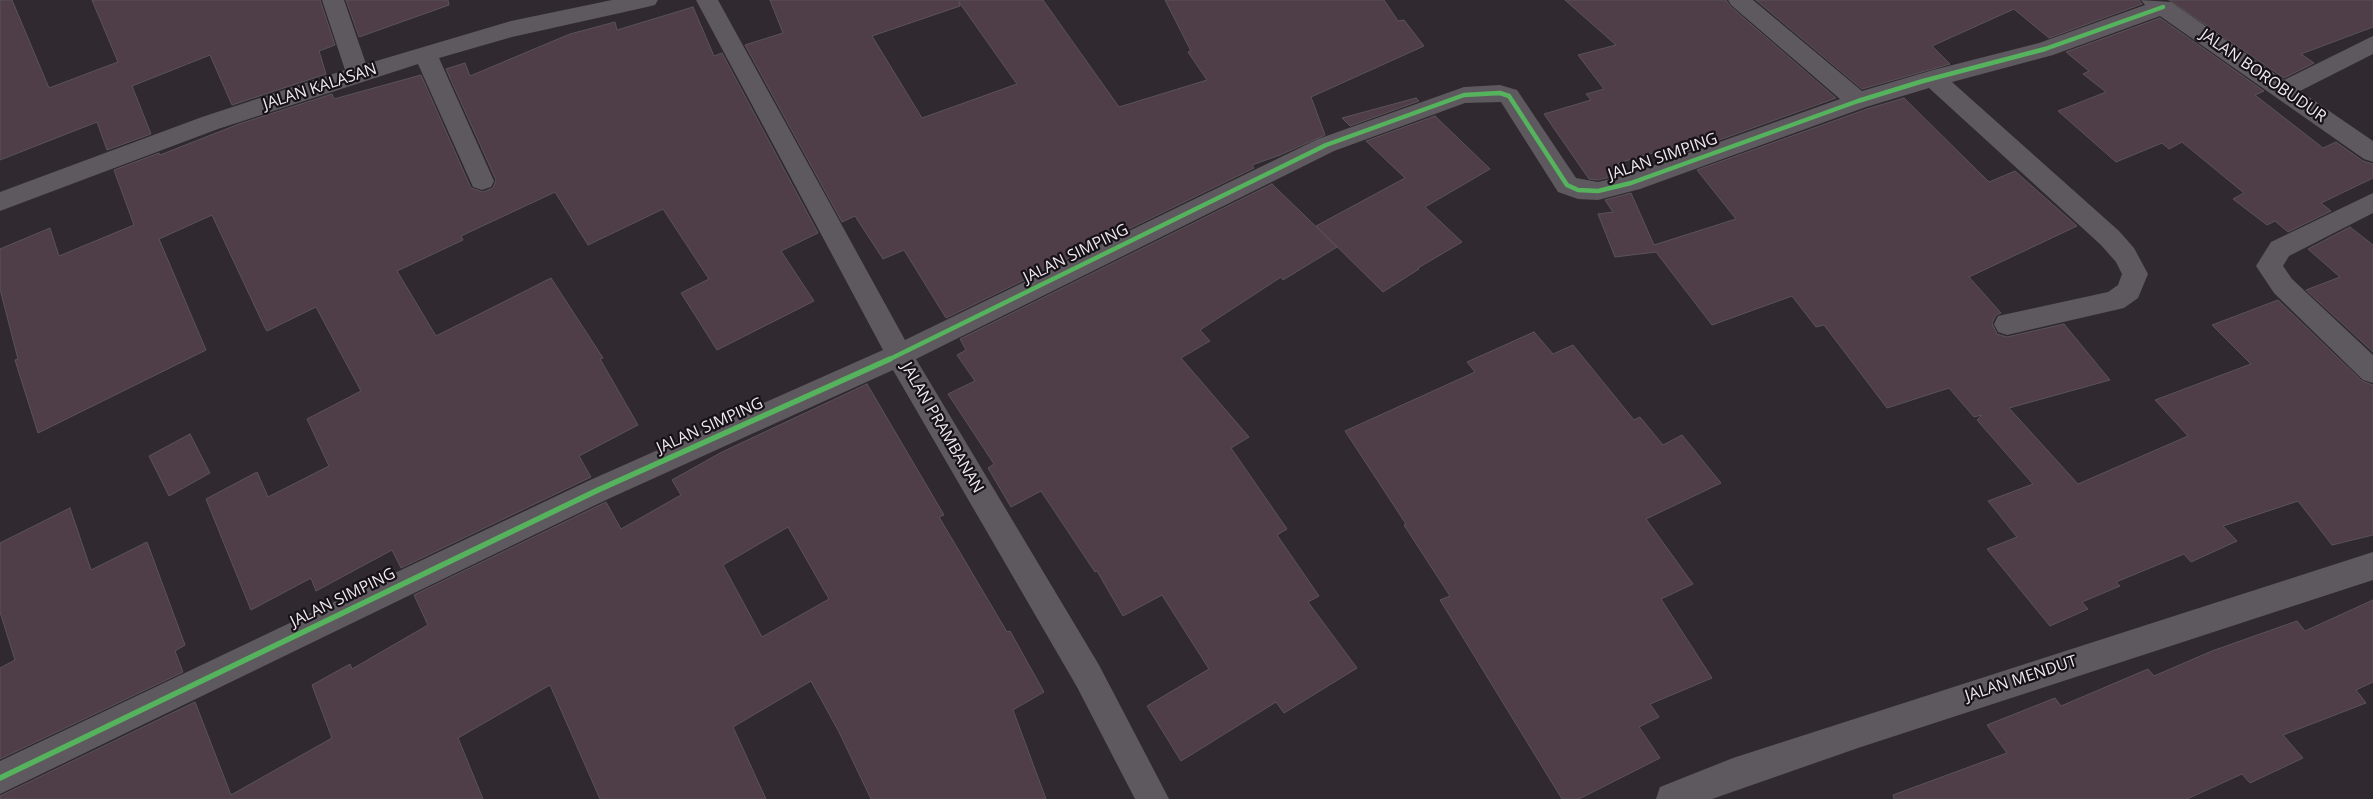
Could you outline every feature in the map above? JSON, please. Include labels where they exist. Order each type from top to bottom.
[{"type":"street","points":[[333,0],[358,74]]},
{"type":"street","name":"JALAN KALASAN","points":[[0,202],[210,123],[358,74],[512,29],[647,0]]},
{"type":"street","name":"JALAN PRAMBANAN","points":[[707,0],[858,276],[899,355],[1088,676],[1153,799]]},
{"type":"street","points":[[1739,0],[1858,101]]},
{"type":"street","name":"JALAN SIMPING","points":[[0,778],[598,490],[899,355],[1326,145],[1464,95],[1500,93],[1509,96],[1567,184],[1578,190],[1598,191],[1632,183],[1858,101],[1933,78],[2045,49],[2158,4]]},
{"type":"street","name":"JALAN BOROBUDUR","points":[[2158,4],[2373,153]]},
{"type":"street","points":[[2283,90],[2373,44]]},
{"type":"street","points":[[426,55],[482,181]]},
{"type":"street","points":[[1933,78],[2110,238],[2125,255],[2135,274],[2129,291],[2115,301],[2007,324]]},
{"type":"street","points":[[2373,202],[2280,249],[2269,266],[2283,286],[2373,372]]},
{"type":"street","name":"JALAN MENDUT","points":[[1672,799],[1733,774],[1858,732],[2373,566]]},
{"type":"building","points":[[0,0],[12,0],[49,88],[118,62],[92,0],[320,0],[335,45],[319,51],[326,74],[232,105],[210,55],[132,86],[151,134],[107,150],[97,122],[0,160]]},
{"type":"building","points":[[346,0],[448,0],[449,5],[359,37]]},
{"type":"building","points":[[770,0],[1043,0],[1119,107],[1207,80],[1188,52],[1191,51],[1165,0],[1384,0],[1398,21],[1404,20],[1424,46],[1311,97],[1325,135],[1252,165],[1254,168],[946,318],[904,250],[883,259],[855,216],[842,222],[745,45],[783,33]],"holes":[[[959,2],[1017,84],[922,118],[872,36],[960,6]]]},
{"type":"building","points":[[1565,0],[1726,0],[1730,6],[1836,98],[1683,153],[1677,146],[1618,163],[1623,174],[1598,180],[1589,179],[1544,114],[1591,100],[1586,94],[1604,89],[1578,55],[1616,45]]},
{"type":"building","points":[[1756,0],[2139,0],[2142,4],[2049,38],[2014,9],[1932,46],[1950,64],[1862,89]]},
{"type":"building","points":[[2169,0],[2373,0],[2373,27],[2301,54],[2314,63],[2284,78]]},
{"type":"building","points":[[693,7],[714,56],[722,53],[818,233],[781,251],[814,301],[717,350],[681,293],[709,279],[663,209],[588,245],[555,192],[461,236],[463,240],[397,271],[436,336],[551,278],[603,358],[600,359],[638,425],[579,456],[591,477],[401,568],[392,550],[316,591],[311,578],[251,610],[206,499],[257,472],[268,497],[329,466],[307,419],[361,391],[316,307],[267,331],[212,215],[159,239],[206,350],[38,433],[15,360],[18,359],[0,289],[0,249],[50,228],[59,256],[134,225],[114,170],[159,153],[160,155],[239,124],[332,94],[334,99],[421,75],[471,188],[483,192],[493,188],[496,180],[446,69],[465,63],[470,76],[570,34],[615,22],[617,30]]},
{"type":"building","points":[[2160,18],[2264,91],[2255,95],[2323,148],[2336,142],[2363,161],[2373,164],[2373,178],[2321,203],[2331,211],[2288,232],[2275,221],[2267,225],[2233,199],[2244,193],[2182,142],[2169,149],[2162,143],[2116,162],[2058,111],[2106,92],[2083,74],[2089,71],[2066,52]]},
{"type":"building","points":[[1416,98],[1419,101],[1350,126],[1342,118]]},
{"type":"building","points":[[1904,98],[1989,182],[2015,171],[2077,226],[1969,277],[2001,313],[1996,315],[1992,323],[1997,334],[2007,337],[2064,324],[2110,380],[2009,408],[2078,484],[2188,436],[2155,400],[2251,364],[2212,325],[2278,300],[2362,381],[2373,385],[2373,535],[2332,545],[2298,501],[2223,526],[2237,541],[2191,562],[2184,554],[2116,582],[2120,586],[2082,602],[2088,609],[2050,626],[1987,549],[2017,537],[1988,501],[2033,484],[1977,420],[1982,415],[1974,417],[1949,388],[1887,408],[1824,325],[1816,327],[1792,296],[1712,325],[1656,252],[1615,257],[1598,214],[1613,212],[1605,200],[1631,193],[1654,245],[1736,219],[1697,170],[1867,109]]},
{"type":"building","points":[[1435,116],[1490,169],[1425,207],[1462,242],[1418,268],[1383,292],[1316,226],[1405,178],[1366,141]]},
{"type":"building","points":[[1272,184],[1337,247],[1283,280],[1281,277],[1200,330],[1210,341],[1181,358],[1249,437],[1231,448],[1287,529],[1277,535],[1319,596],[1308,602],[1357,668],[1284,713],[1276,702],[1181,761],[1147,706],[1209,669],[1162,595],[1123,616],[1097,571],[1095,572],[1041,491],[1011,507],[988,468],[994,464],[948,394],[975,381],[957,355],[966,350],[960,339]]},
{"type":"building","points":[[2350,227],[2373,245],[2373,352],[2306,290],[2340,277],[2308,249]]},
{"type":"building","points":[[1534,332],[1553,354],[1573,345],[1634,420],[1640,417],[1663,445],[1682,435],[1721,483],[1646,519],[1693,584],[1661,599],[1712,678],[1650,704],[1659,717],[1639,727],[1660,758],[1579,799],[1562,799],[1440,600],[1450,596],[1404,525],[1406,524],[1345,431],[1475,372],[1467,362]]},
{"type":"building","points":[[867,384],[944,515],[939,517],[1007,632],[1010,631],[1044,692],[1013,710],[1046,799],[871,799],[839,732],[811,681],[733,727],[766,799],[600,799],[550,685],[458,738],[483,799],[0,799],[0,796],[195,702],[231,795],[332,738],[312,685],[350,664],[352,669],[428,625],[414,595],[606,502],[621,529],[681,495],[672,480],[722,452]],"holes":[[[788,527],[829,599],[762,637],[723,565]]]},
{"type":"building","points":[[190,434],[210,473],[169,496],[149,456]]},
{"type":"building","points":[[70,508],[91,570],[147,542],[185,645],[175,651],[183,672],[0,759],[0,668],[15,660],[0,612],[0,543]]},
{"type":"building","points":[[2373,600],[2373,682],[2356,690],[2366,703],[2283,735],[2303,758],[2250,783],[2242,774],[2187,799],[1894,799],[1893,795],[2007,753],[1987,725],[2055,698],[2061,706],[2148,669],[2154,676],[2212,651],[2297,621],[2305,631]]},
{"type":"cycle path","points":[[0,778],[598,490],[899,355],[1326,145],[1435,105],[1464,95],[1500,93],[1509,96],[1567,185],[1578,190],[1598,191],[1631,183],[1858,101],[1923,81],[2045,49],[2163,7]]}]
